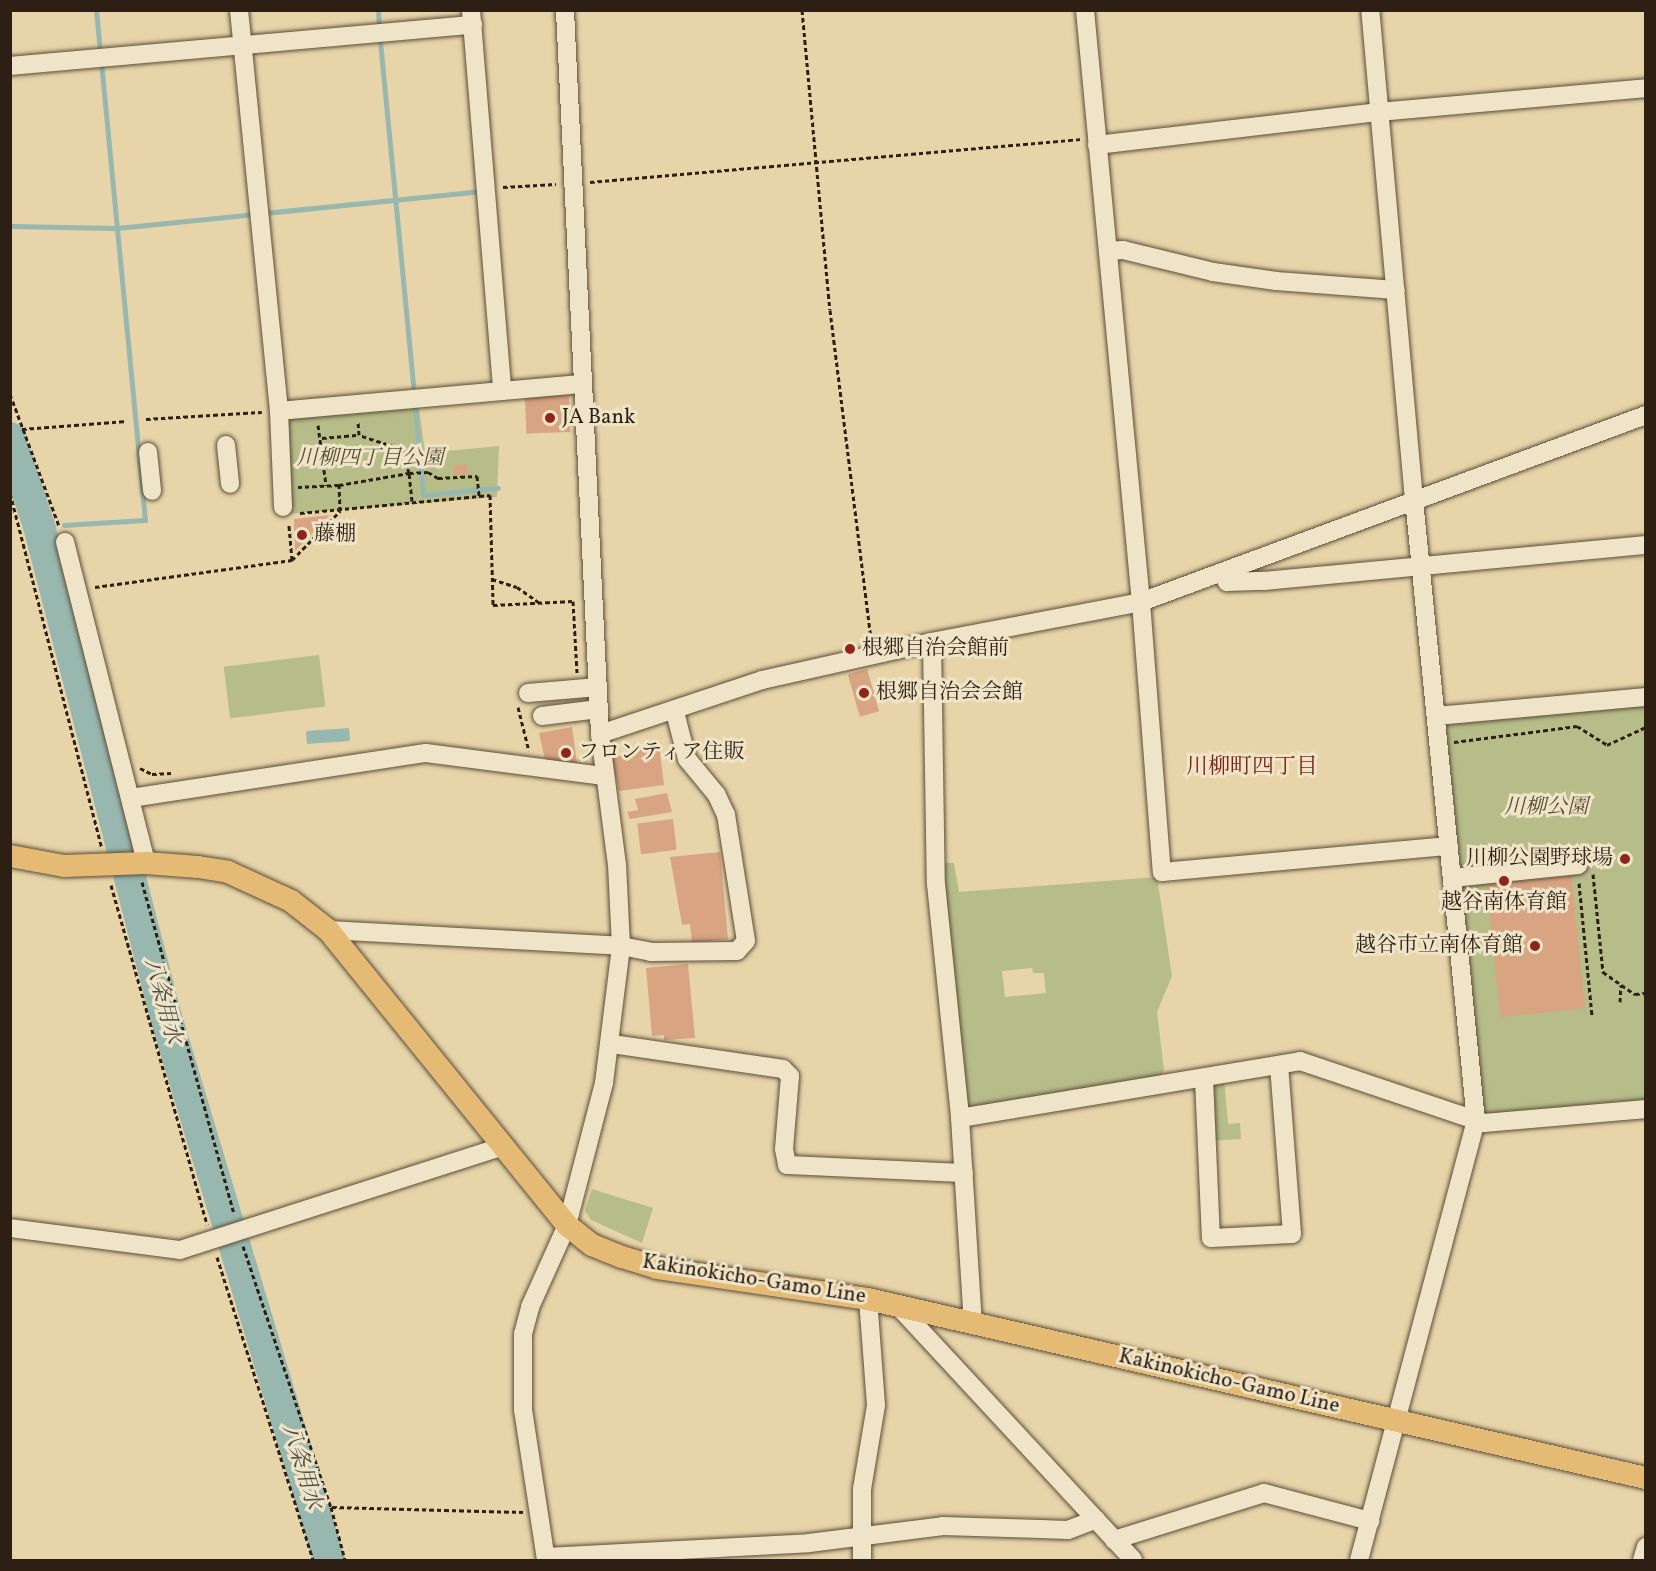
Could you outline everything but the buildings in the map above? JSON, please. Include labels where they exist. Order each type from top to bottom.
[{"type":"main road","name":"Kakinokicho-Gamo Line","points":[[10,856],[64,866],[141,863],[228,872],[291,901],[328,930],[501,1148],[567,1225],[592,1245],[657,1268],[868,1299],[1646,1478]]},
{"type":"street","points":[[239,10],[265,232],[279,411],[274,441],[283,487],[283,507]]},
{"type":"street","points":[[565,10],[597,687],[603,776],[617,865],[621,946],[612,1044],[567,1225],[530,1307],[520,1362],[522,1410],[546,1559],[862,1537],[942,1526],[1068,1530],[1096,1520]]},
{"type":"street","points":[[1085,10],[1141,602],[1162,873],[1449,846]]},
{"type":"street","points":[[1359,1560],[1476,1121],[1414,500],[1370,10]]},
{"type":"street","points":[[10,66],[242,47],[472,18],[488,188],[502,391]]},
{"type":"street","points":[[1097,141],[1378,112],[1646,88]]},
{"type":"street","points":[[1107,251],[1122,250],[1213,272],[1265,279],[1396,290]]},
{"type":"street","points":[[279,411],[584,384]]},
{"type":"street","points":[[600,734],[675,712],[762,680],[873,654],[1141,602],[1646,415]]},
{"type":"street","points":[[226,445],[230,484]]},
{"type":"street","points":[[148,452],[152,491]]},
{"type":"street","points":[[1223,573],[1227,582],[1264,581],[1646,546]]},
{"type":"street","points":[[71,547],[131,798],[141,863]]},
{"type":"street","points":[[932,642],[936,884],[960,1118],[973,1323]]},
{"type":"street","points":[[522,696],[597,687]]},
{"type":"street","points":[[1437,716],[1646,697]]},
{"type":"street","points":[[542,716],[599,709]]},
{"type":"street","points":[[328,930],[621,946],[651,951],[737,951],[746,941],[726,815],[716,794],[687,759],[675,712]]},
{"type":"street","points":[[131,798],[426,753],[603,776]]},
{"type":"street","points":[[1452,878],[1587,863]]},
{"type":"street","points":[[612,1044],[783,1069],[790,1076],[784,1149],[787,1165],[964,1173]]},
{"type":"street","points":[[960,1118],[1204,1079],[1300,1060],[1476,1121],[1646,1109]]},
{"type":"street","points":[[1204,1079],[1211,1238],[1292,1234],[1279,1065]]},
{"type":"street","points":[[10,1228],[180,1250],[501,1148]]},
{"type":"street","points":[[862,1560],[862,1489],[876,1405],[868,1299]]},
{"type":"street","points":[[898,1306],[1133,1560]]},
{"type":"street","points":[[1114,1540],[1264,1493],[1370,1521]]},
{"type":"street","points":[[1642,1560],[1646,1547]]},
{"type":"path","points":[[802,10],[816,164],[873,654]]},
{"type":"path","points":[[488,188],[1097,141]]},
{"type":"path","points":[[10,394],[22,429],[71,547]]},
{"type":"path","points":[[357,404],[359,435]]},
{"type":"path","points":[[316,408],[322,438],[326,485]]},
{"type":"path","points":[[146,419],[279,411]]},
{"type":"path","points":[[22,429],[127,421]]},
{"type":"path","points":[[322,438],[359,435],[402,449],[410,473],[412,501]]},
{"type":"path","points":[[283,487],[339,485],[425,472],[438,478],[477,476],[479,494]]},
{"type":"path","points":[[95,585],[292,560],[340,509],[339,485]]},
{"type":"path","points":[[10,494],[108,866],[214,1240],[313,1560]]},
{"type":"path","points":[[292,560],[289,514],[479,494],[490,495],[493,605],[573,601],[578,677],[567,678]]},
{"type":"path","points":[[492,579],[517,587],[541,604]]},
{"type":"path","points":[[519,755],[530,756],[522,696]]},
{"type":"path","points":[[1440,743],[1577,726],[1607,745],[1646,727]]},
{"type":"path","points":[[1590,845],[1587,863],[1592,1016]]},
{"type":"path","points":[[141,863],[237,1233],[331,1507],[345,1560]]},
{"type":"path","points":[[1587,863],[1603,972],[1635,994],[1646,993]]},
{"type":"path","points":[[1620,1002],[1621,985]]},
{"type":"path","points":[[331,1507],[540,1513]]},
{"type":"green space","name":"川柳四丁目公園","points":[[419,408],[425,453],[499,446],[497,497],[289,514],[285,422],[289,418]]},
{"type":"green space","points":[[319,655],[325,707],[230,718],[224,667]]},
{"type":"green space","name":"川柳公園","points":[[1645,699],[1645,1109],[1484,1119],[1437,716]]},
{"type":"green space","points":[[942,863],[954,863],[959,892],[1157,877],[1172,976],[1157,1012],[1164,1070],[1159,1080],[967,1109]],"holes":[[[1032,968],[1033,973],[1044,973],[1046,993],[1005,997],[1002,971]]]},
{"type":"green space","points":[[1224,1078],[1228,1124],[1240,1123],[1241,1139],[1210,1141],[1207,1095],[1217,1079]]},
{"type":"green space","points":[[592,1189],[653,1208],[642,1243],[591,1220],[585,1211]]},
{"type":"water","points":[[349,728],[350,741],[307,744],[306,731]]},
{"type":"waterway","points":[[64,525],[145,520],[96,10]]},
{"type":"waterway","points":[[378,10],[379,30]]},
{"type":"waterway","points":[[380,41],[413,386]]},
{"type":"waterway","points":[[10,226],[117,228],[482,191]]},
{"type":"waterway","points":[[415,408],[423,495],[498,488]]},
{"type":"waterway","name":"八条用水","points":[[10,438],[39,526],[163,1007],[329,1560]]},
{"type":"waterway","points":[[39,526],[53,526]]},
{"type":"place","name":"JA Bank","points":[[550,418]]},
{"type":"place","name":"藤棚","points":[[302,535]]},
{"type":"place","name":"根郷自治会館前","points":[[850,649]]},
{"type":"place","name":"根郷自治会会館","points":[[864,693]]},
{"type":"place","name":"フロンティア住販","points":[[566,753]]},
{"type":"place","name":"川柳公園野球場","points":[[1625,859]]},
{"type":"place","name":"越谷南体育館","points":[[1504,881]]},
{"type":"place","name":"越谷市立南体育館","points":[[1535,946]]},
{"type":"district","name":"川柳町四丁目","points":[[1252,768]]}]
